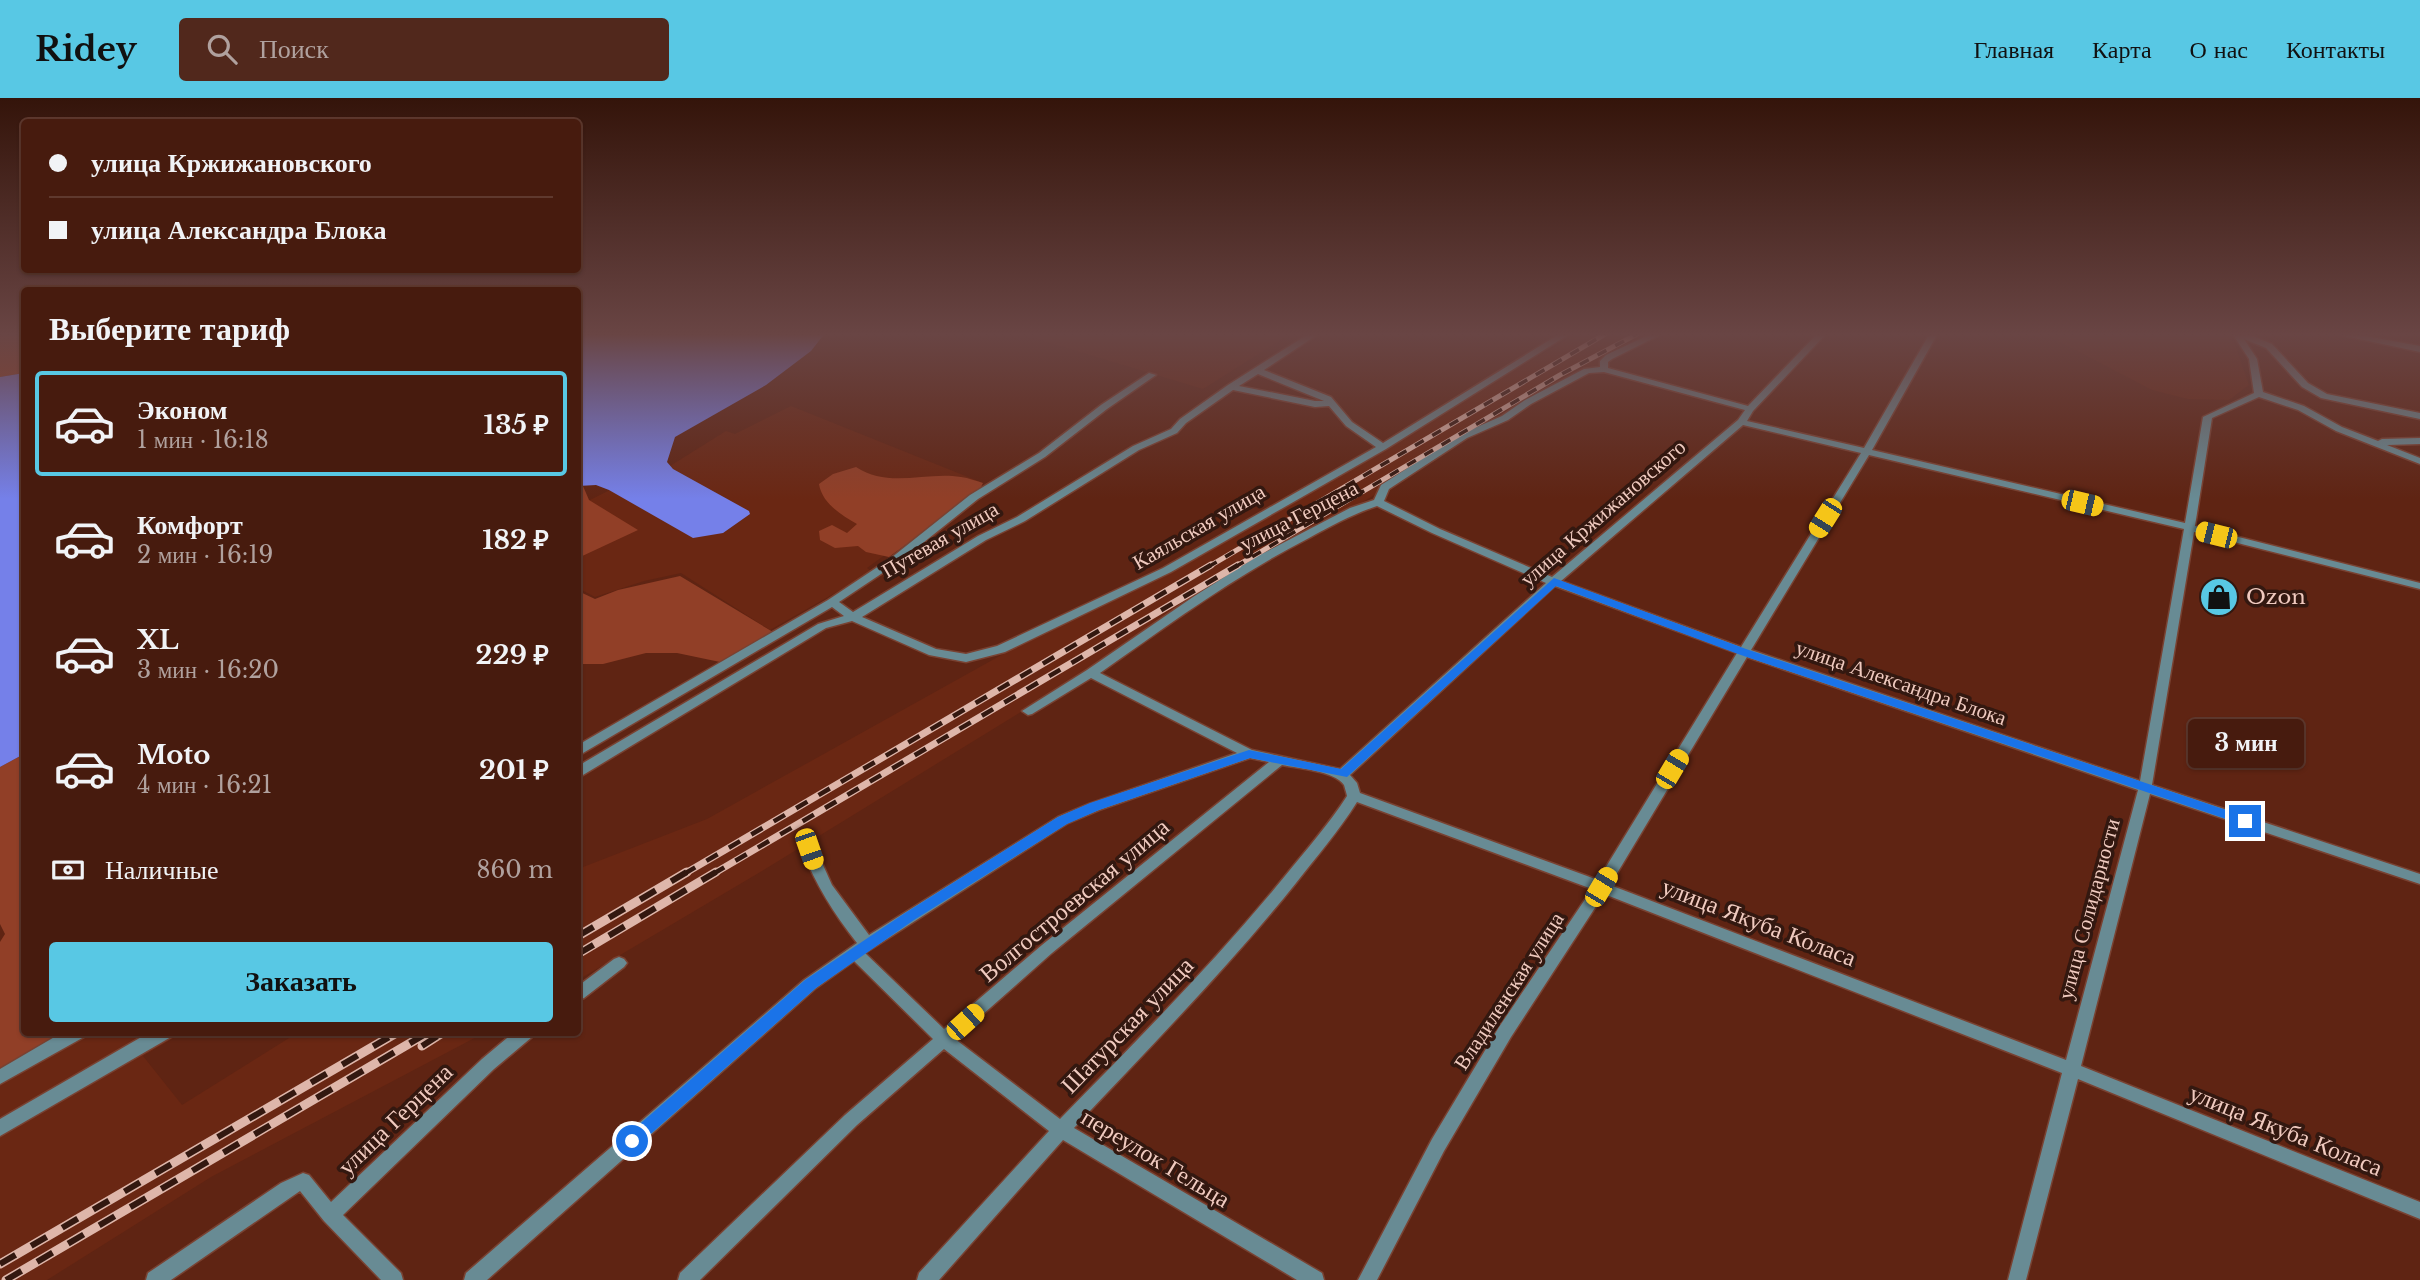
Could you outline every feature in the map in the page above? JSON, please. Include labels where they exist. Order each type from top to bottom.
[{"type":"street","name":"Путевая улица","points":[[581,748],[832,602],[895,560],[974,497],[1042,455],[1132,388]]},
{"type":"street","name":"Путевая улица","points":[[581,770],[822,626],[853,617],[1136,448],[1174,431],[1183,421],[1229,388]]},
{"type":"street","points":[[1237,388],[1315,404],[1331,403]]},
{"type":"street","points":[[1303,388],[1331,403],[1349,424],[1383,447]]},
{"type":"street","name":"Каяльская улица","points":[[832,602],[853,617],[933,652],[966,658],[1001,649],[1167,570],[1383,447],[1478,388]]},
{"type":"street","name":"улица Герцена","points":[[1028,711],[1091,673],[1260,559],[1354,510],[1378,502],[1385,487],[1464,436],[1505,418],[1554,388]]},
{"type":"street","points":[[1674,388],[1750,409]]},
{"type":"street","name":"улица Кржижановского","points":[[1342,775],[1554,582],[1741,422],[1770,388]]},
{"type":"street","name":"Владиленская улица","points":[[1367,1280],[1438,1145],[1505,1032],[1601,887],[1902,388]]},
{"type":"street","points":[[2258,388],[2259,394],[2301,408],[2339,429],[2420,461]]},
{"type":"street","points":[[2310,388],[2324,396],[2420,415]]},
{"type":"street","name":"улица Солидарности","points":[[2017,1280],[2145,788],[2208,417],[2259,394]]},
{"type":"street","points":[[1741,422],[2191,528],[2420,586]]},
{"type":"street","points":[[2377,443],[2420,441]]},
{"type":"street","name":"улица Александра Блока","points":[[1378,502],[1434,532],[1554,582],[1742,652],[2420,879]]},
{"type":"street","points":[[1091,673],[1249,754],[1342,775],[1350,783],[1354,796]]},
{"type":"street","points":[[473,1280],[810,984],[861,948],[1063,820],[1249,754]]},
{"type":"street","name":"Волгостроевская улица","points":[[687,1280],[850,1120],[945,1040],[1047,948],[1280,760]]},
{"type":"street","name":"улица Якуба Коласа","points":[[1354,796],[1601,887],[2070,1069],[2420,1211]]},
{"type":"street","name":"Шатурская улица","points":[[926,1280],[1061,1130],[1215,968],[1272,902],[1342,815],[1354,796]]},
{"type":"street","name":"переулок Гельца","points":[[809,849],[818,876],[861,948],[945,1040],[1061,1130],[1315,1280]]},
{"type":"street","points":[[581,992],[619,963]]},
{"type":"street","points":[[0,1077],[71,1036]]},
{"type":"street","points":[[0,1128],[158,1036]]},
{"type":"street","name":"улица Герцена","points":[[330,1215],[488,1064],[521,1036]]},
{"type":"street","points":[[155,1280],[287,1189],[303,1181],[330,1215],[394,1280]]},
{"type":"shaded area","points":[[1483,388],[1555,388],[1472,435],[762,871],[581,978],[581,868],[707,819],[1032,638],[1228,536]]},
{"type":"shaded area","points":[[2148,388],[2245,388],[2229,400],[2188,399]]},
{"type":"shaded area","points":[[791,406],[983,483],[867,568],[872,572],[770,630],[681,573],[644,581],[595,597],[581,590],[581,499],[590,500],[662,464],[670,466],[726,431],[735,434]]},
{"type":"shaded area","points":[[856,467],[881,477],[948,476],[964,477],[983,483],[979,491],[889,557],[866,552],[858,546],[835,548],[820,540],[819,531],[832,525],[847,533],[857,524],[828,503],[819,484],[833,474]]},
{"type":"shaded area","points":[[581,486],[589,500],[638,530],[581,557]]},
{"type":"shaded area","points":[[680,576],[773,632],[720,662],[677,653],[646,653],[603,664],[581,664],[581,592],[595,599],[618,590]]},
{"type":"shaded area","points":[[21,756],[21,1036],[68,1036],[0,1075],[0,942],[5,934],[0,924],[0,767]]},
{"type":"shaded area","points":[[76,1036],[177,1036],[143,1056],[182,1105],[292,1036],[478,1036],[211,1177],[47,1280],[0,1280],[0,1078]]},
{"type":"water","points":[[0,388],[21,388],[21,756],[0,767]]},
{"type":"water","points":[[581,388],[760,388],[675,437],[667,462],[673,469],[749,511],[750,514],[723,533],[693,538],[596,485],[581,486]]},
{"type":"railway","points":[[1208,567],[1513,388]]},
{"type":"railway","points":[[1235,567],[1538,388]]},
{"type":"railway","points":[[684,874],[1211,565]]},
{"type":"railway","points":[[713,874],[1238,565]]},
{"type":"railway","points":[[581,934],[687,872]]},
{"type":"railway","points":[[581,952],[716,872]]},
{"type":"railway","points":[[0,1264],[391,1036]]},
{"type":"railway","points":[[6,1280],[422,1036]]},
{"type":"railway","points":[[422,1046],[438,1036]]},
{"type":"place","name":"Ozon","points":[[2219,597]]},
{"type":"route","points":[[632,1141],[810,984],[867,944],[1063,820],[1249,754],[1329,769],[1342,775],[1554,582],[1742,652],[2245,821]]}]
